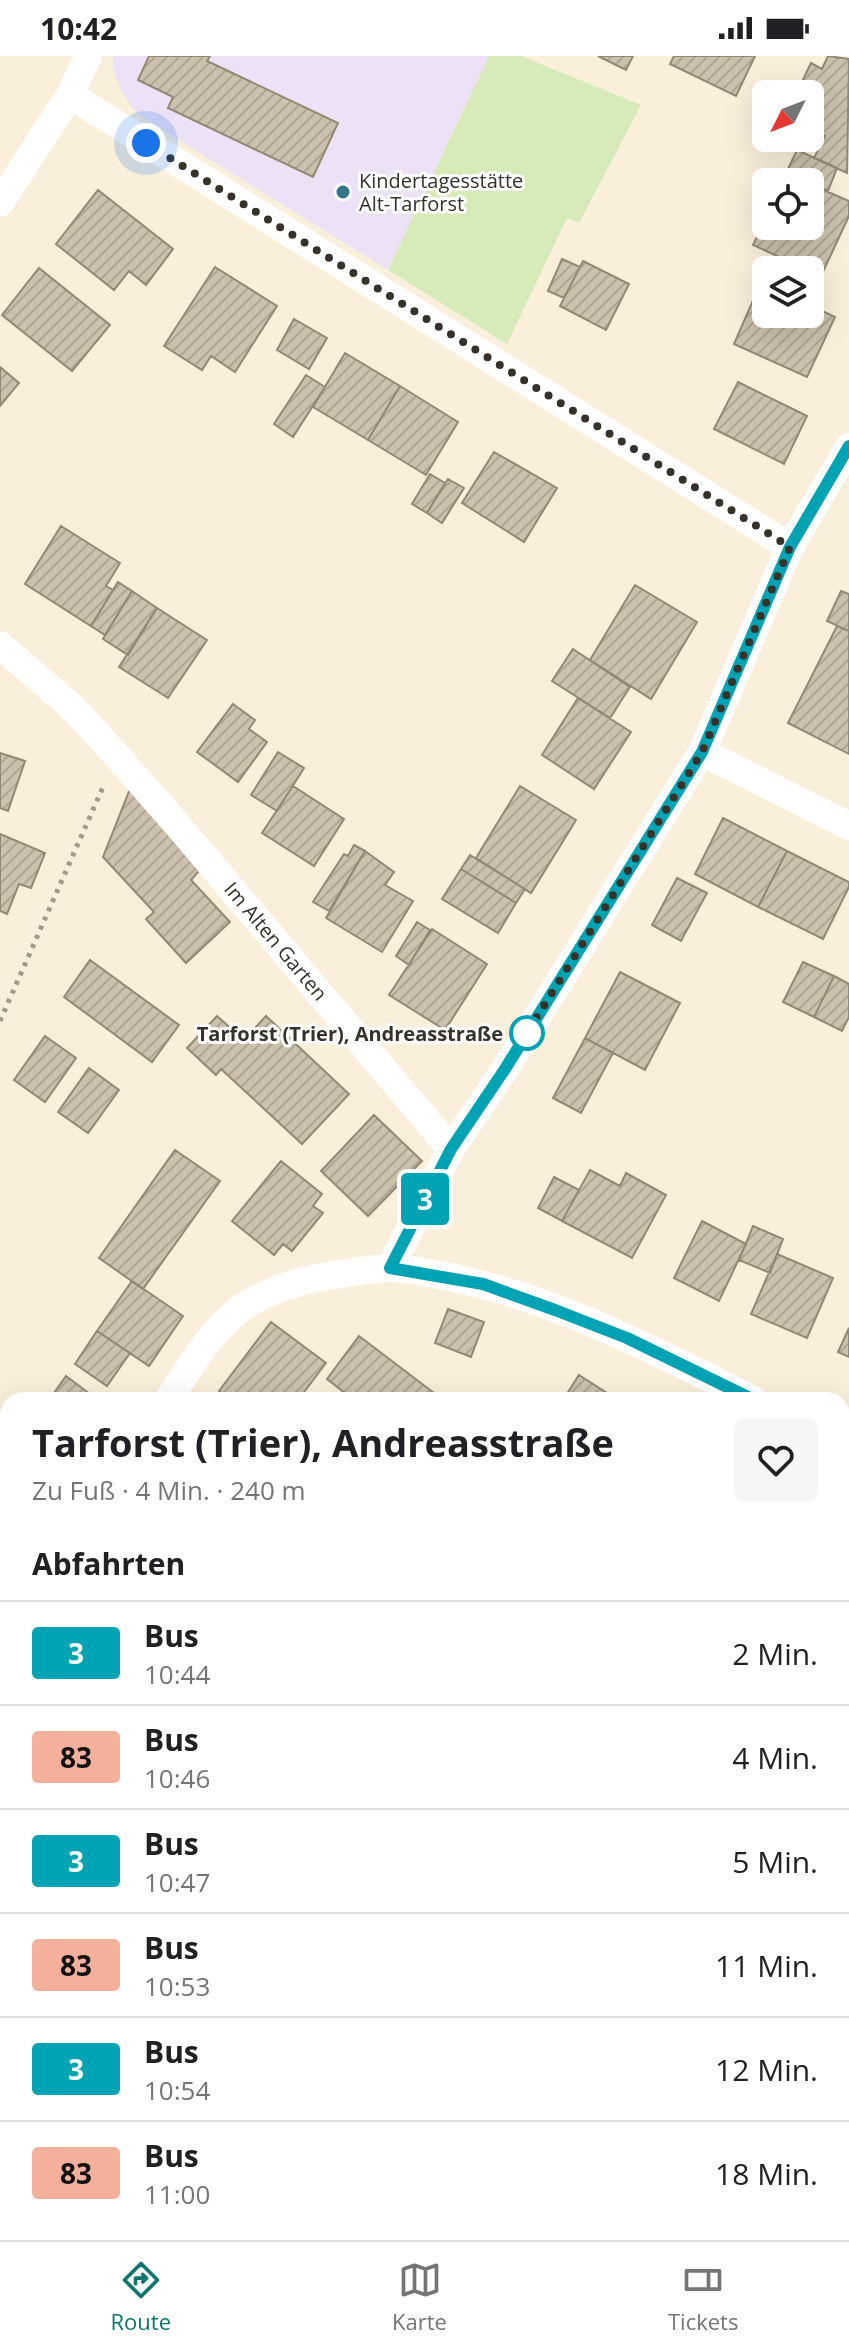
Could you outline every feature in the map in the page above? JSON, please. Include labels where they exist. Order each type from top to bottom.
[{"type":"street","points":[[0,203],[70,95],[88,56]]},
{"type":"street","points":[[70,95],[790,547]]},
{"type":"street","points":[[390,1268],[451,1149],[505,1069],[702,752],[790,547],[849,447]]},
{"type":"street","name":"Im Alten Garten","points":[[0,645],[74,709],[117,756],[451,1149]]},
{"type":"street","points":[[702,752],[849,826]]},
{"type":"street","points":[[173,1392],[203,1348],[226,1321],[249,1303],[281,1287],[317,1277],[390,1268],[483,1284],[627,1338],[738,1392]]},
{"type":"path","points":[[0,1021],[117,756]]},
{"type":"shaded area","name":"Kindertagesstätte Alt-Tarforst","points":[[113,56],[489,56],[388,270],[137,114],[120,89],[113,69]]},
{"type":"green space","points":[[489,56],[521,56],[641,105],[579,223],[567,218],[507,344],[388,270]]},
{"type":"building","points":[[149,56],[210,56],[207,61],[338,123],[313,177],[168,108],[173,97],[138,80]]},
{"type":"building","points":[[598,56],[633,56],[626,70]]},
{"type":"building","points":[[674,56],[755,56],[736,96],[670,64]]},
{"type":"building","points":[[828,56],[849,59],[847,173],[814,158],[817,152],[824,152],[824,80],[803,80],[811,63],[822,69]]},
{"type":"building","points":[[796,152],[801,152],[837,168],[828,191],[824,189],[824,168],[788,168]]},
{"type":"building","points":[[98,190],[173,249],[146,285],[129,271],[114,290],[56,244]]},
{"type":"building","points":[[824,190],[849,201],[849,216],[824,270],[824,256],[777,256],[753,245],[755,240],[824,240]]},
{"type":"building","points":[[562,259],[580,267],[564,298],[548,291]]},
{"type":"building","points":[[583,261],[629,284],[606,330],[560,306]]},
{"type":"building","points":[[215,267],[277,306],[235,372],[211,356],[202,370],[164,346]]},
{"type":"building","points":[[39,268],[110,325],[72,371],[2,315]]},
{"type":"building","points":[[752,303],[752,328],[824,328],[824,312],[835,317],[807,377],[734,344]]},
{"type":"building","points":[[294,319],[327,338],[309,369],[277,350]]},
{"type":"building","points":[[345,353],[400,386],[368,440],[313,407]]},
{"type":"building","points":[[0,367],[19,383],[0,406]]},
{"type":"building","points":[[306,375],[325,387],[293,437],[274,424]]},
{"type":"building","points":[[738,382],[807,416],[784,464],[714,429]]},
{"type":"building","points":[[400,386],[458,422],[426,475],[368,440]]},
{"type":"building","points":[[494,452],[557,488],[524,542],[462,503]]},
{"type":"building","points":[[430,474],[445,483],[427,513],[412,504]]},
{"type":"building","points":[[448,479],[464,488],[442,523],[427,513]]},
{"type":"building","points":[[61,526],[120,563],[106,586],[113,590],[91,626],[25,584]]},
{"type":"building","points":[[118,582],[132,591],[105,635],[91,626]]},
{"type":"building","points":[[635,585],[697,622],[651,699],[590,660]]},
{"type":"building","points":[[132,591],[157,608],[128,655],[103,639]]},
{"type":"building","points":[[841,591],[849,594],[849,631],[827,621]]},
{"type":"building","points":[[157,608],[207,640],[168,698],[119,667]]},
{"type":"building","points":[[837,626],[849,631],[849,754],[788,723]]},
{"type":"building","points":[[573,649],[630,687],[610,718],[552,681]]},
{"type":"building","points":[[578,698],[631,732],[594,789],[542,755]]},
{"type":"building","points":[[233,704],[255,720],[249,729],[267,742],[238,782],[197,752]]},
{"type":"building","points":[[278,752],[304,768],[277,811],[251,795]]},
{"type":"building","points":[[0,753],[25,761],[8,811],[0,808]]},
{"type":"building","points":[[293,786],[344,819],[314,866],[262,833]]},
{"type":"building","points":[[520,786],[576,820],[531,893],[476,858]]},
{"type":"building","points":[[130,789],[199,871],[191,880],[230,922],[186,963],[146,919],[154,912],[103,857]]},
{"type":"building","points":[[723,818],[787,851],[758,907],[695,874]]},
{"type":"building","points":[[0,834],[45,853],[31,888],[19,884],[7,914],[0,911]]},
{"type":"building","points":[[354,845],[365,851],[329,911],[313,902],[344,854],[348,856]]},
{"type":"building","points":[[365,851],[394,872],[385,885],[413,901],[382,952],[326,918]]},
{"type":"building","points":[[787,851],[849,882],[823,939],[758,907]]},
{"type":"building","points":[[470,855],[525,889],[516,903],[461,869]]},
{"type":"building","points":[[461,869],[516,903],[498,933],[442,899]]},
{"type":"building","points":[[677,878],[707,893],[681,941],[652,925]]},
{"type":"building","points":[[417,922],[430,930],[409,965],[396,956]]},
{"type":"building","points":[[432,929],[487,964],[445,1030],[389,995]]},
{"type":"building","points":[[90,960],[179,1025],[152,1062],[64,997]]},
{"type":"building","points":[[803,962],[834,976],[814,1017],[783,1002]]},
{"type":"building","points":[[620,972],[680,1003],[645,1070],[585,1038]]},
{"type":"building","points":[[834,976],[849,984],[849,1017],[842,1031],[814,1017]]},
{"type":"building","points":[[217,1016],[244,1040],[266,1016],[349,1094],[302,1144],[221,1069],[216,1075],[187,1048]]},
{"type":"building","points":[[45,1036],[76,1058],[45,1102],[14,1080]]},
{"type":"building","points":[[585,1038],[613,1053],[581,1113],[553,1098]]},
{"type":"building","points":[[89,1068],[119,1090],[88,1133],[58,1112]]},
{"type":"building","points":[[374,1115],[422,1161],[368,1216],[321,1171]]},
{"type":"building","points":[[175,1150],[220,1181],[143,1289],[99,1258]]},
{"type":"building","points":[[281,1161],[322,1194],[313,1206],[323,1213],[292,1251],[283,1244],[274,1255],[232,1221]]},
{"type":"building","points":[[590,1170],[620,1186],[626,1173],[666,1195],[632,1258],[562,1221]]},
{"type":"building","points":[[554,1177],[579,1190],[562,1221],[538,1208]]},
{"type":"building","points":[[702,1221],[746,1244],[719,1301],[674,1278]]},
{"type":"building","points":[[753,1226],[783,1239],[770,1273],[739,1260]]},
{"type":"building","points":[[777,1254],[833,1278],[807,1338],[751,1314]]},
{"type":"building","points":[[132,1281],[183,1316],[149,1366],[97,1331]]},
{"type":"building","points":[[448,1309],[484,1322],[471,1357],[435,1343]]},
{"type":"building","points":[[271,1322],[326,1363],[304,1392],[219,1391]]},
{"type":"building","points":[[849,1328],[849,1357],[838,1352]]},
{"type":"building","points":[[97,1331],[130,1353],[107,1386],[75,1364]]},
{"type":"building","points":[[359,1336],[433,1392],[344,1392],[327,1379]]},
{"type":"building","points":[[579,1375],[606,1392],[568,1392]]},
{"type":"building","points":[[66,1376],[87,1392],[55,1392]]},
{"type":"bus line","name":"3","points":[[738,1392],[627,1338],[483,1284],[390,1268],[451,1149],[505,1069],[702,752],[790,547],[849,446]]},
{"type":"place","name":"Kindertagesstätte Alt-Tarforst","points":[[343,192]]},
{"type":"place","name":"Tarforst (Trier), Andreasstraße","points":[[527,1033]]},
{"type":"route","points":[[146,143],[790,547],[702,752],[525,1036],[527,1033]]}]
